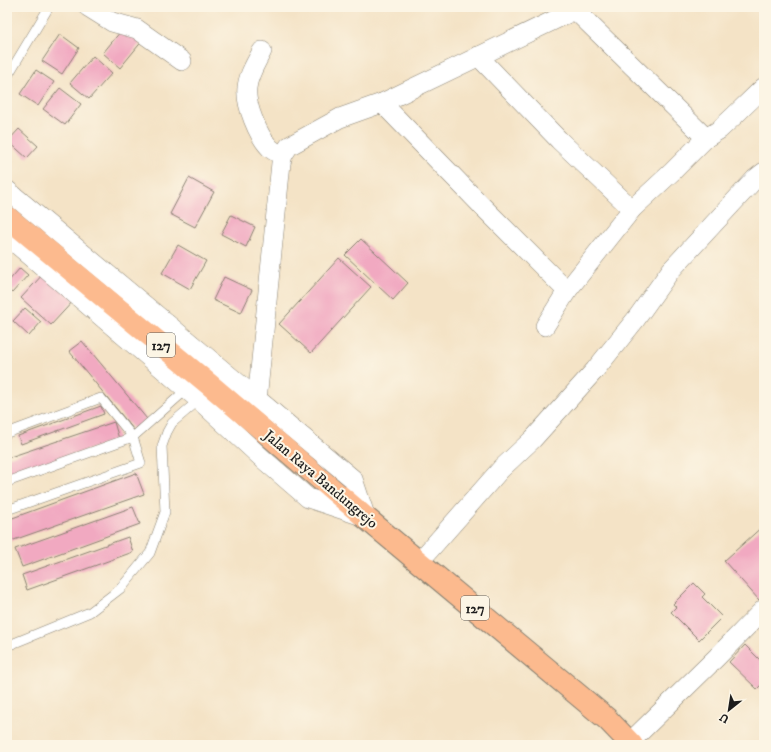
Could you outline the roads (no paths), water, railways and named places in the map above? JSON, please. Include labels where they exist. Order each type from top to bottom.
[{"type":"main road","name":"Jalan Raya Bandungrejo","points":[[7,216],[607,719],[629,744]]},
{"type":"street","points":[[88,7],[112,22],[137,29],[182,61]]},
{"type":"street","points":[[257,400],[281,162],[283,155],[289,146],[340,118],[382,103],[575,8],[706,138]]},
{"type":"street","points":[[262,51],[249,76],[246,90],[248,101],[251,113],[263,139],[276,153],[283,155]]},
{"type":"street","points":[[478,56],[559,140],[632,208]]},
{"type":"street","points":[[545,326],[567,291],[632,208],[672,172],[706,138],[719,130],[764,87]]},
{"type":"street","points":[[382,103],[567,291]]},
{"type":"street","points":[[419,562],[496,474],[533,439],[595,370],[636,319],[671,270],[755,179],[764,172]]},
{"type":"street","points":[[7,190],[353,479],[366,518]]},
{"type":"street","points":[[10,244],[193,395],[308,498],[366,518]]},
{"type":"street","points":[[629,744],[764,609]]},
{"type":"lane","points":[[7,77],[49,7]]},
{"type":"lane","points":[[7,482],[133,437],[193,395]]},
{"type":"lane","points":[[7,646],[90,612],[120,589],[150,553],[165,512],[162,446],[172,423],[193,395]]},
{"type":"lane","points":[[7,433],[101,398],[133,437],[141,463],[7,510]]}]
